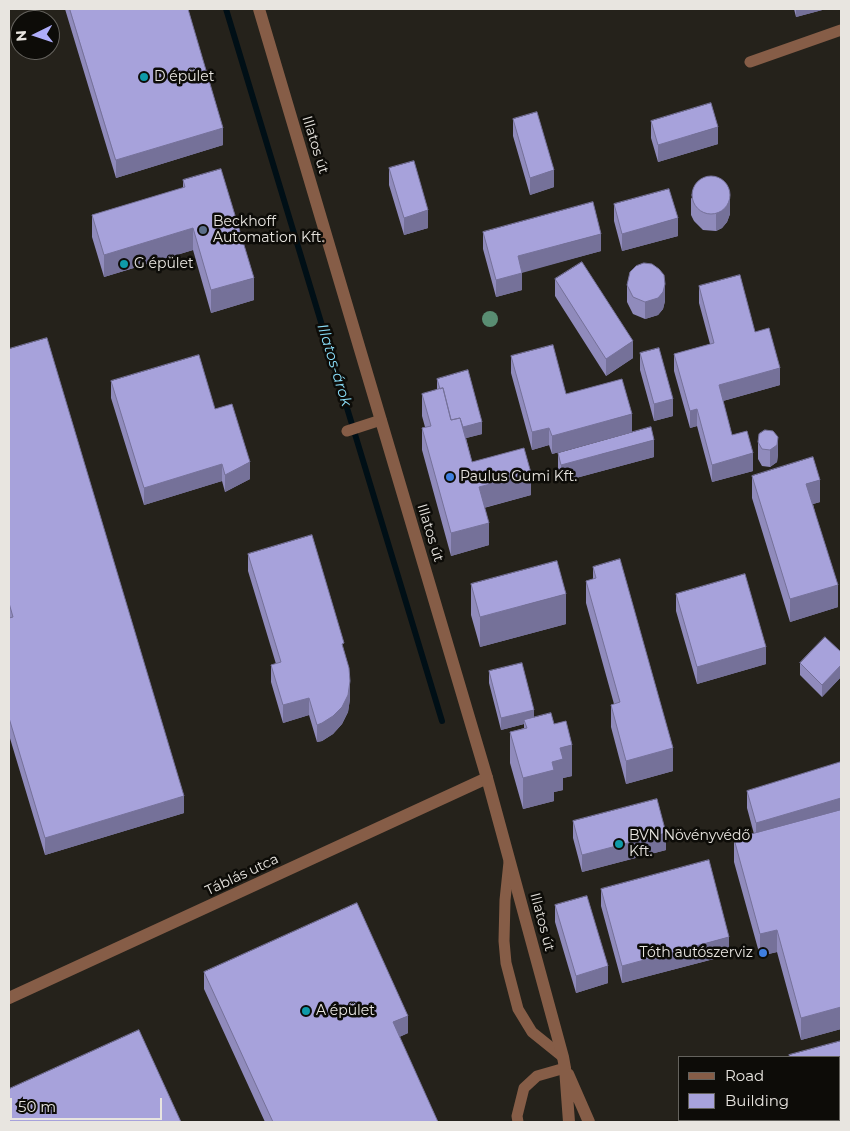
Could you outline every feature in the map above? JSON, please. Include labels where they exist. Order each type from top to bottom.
[{"type":"street","name":"Illatos út","points":[[259,9],[487,778],[564,1062],[589,1122]]},
{"type":"street","name":"Táblás utca","points":[[9,998],[487,778]]},
{"type":"street","name":"Illatos út","points":[[564,1062],[569,1122]]},
{"type":"lane","points":[[750,62],[841,30]]},
{"type":"lane","points":[[347,431],[381,420]]},
{"type":"lane","points":[[510,860],[505,900],[504,941],[506,963],[518,1009],[532,1032],[564,1062],[536,1076],[524,1088],[517,1116],[518,1122]]},
{"type":"building","name":"D épület","points":[[70,9],[188,9],[223,128],[116,160]]},
{"type":"building","points":[[711,103],[718,127],[658,145],[651,121]]},
{"type":"building","points":[[537,112],[554,170],[530,178],[513,119]]},
{"type":"building","points":[[414,161],[428,210],[404,218],[389,168]]},
{"type":"building","name":"G épület","points":[[221,169],[254,278],[211,290],[193,228],[104,255],[92,215],[185,187],[183,180]]},
{"type":"building","points":[[711,176],[724,182],[730,195],[724,208],[711,214],[698,208],[692,195],[698,182]]},
{"type":"building","points":[[669,189],[678,218],[622,234],[614,204]]},
{"type":"building","points":[[593,202],[601,234],[518,256],[522,273],[496,280],[483,232]]},
{"type":"building","points":[[582,262],[633,341],[606,359],[555,279]]},
{"type":"building","points":[[644,263],[652,264],[659,269],[664,275],[665,284],[663,292],[658,298],[645,302],[633,297],[627,285],[630,272],[636,266]]},
{"type":"building","points":[[740,275],[755,332],[769,328],[780,368],[719,385],[732,435],[747,431],[753,453],[712,465],[697,409],[690,411],[674,354],[714,343],[699,286]]},
{"type":"building","points":[[47,338],[184,796],[45,838],[9,718],[9,618],[13,617],[9,603],[9,349]]},
{"type":"building","points":[[553,345],[566,394],[622,379],[632,414],[552,436],[549,428],[532,432],[511,356]]},
{"type":"building","points":[[659,348],[673,399],[654,404],[640,353]]},
{"type":"building","points":[[199,355],[215,409],[232,404],[250,462],[225,475],[222,464],[144,488],[111,381]]},
{"type":"building","points":[[468,370],[482,422],[463,427],[460,418],[451,420],[443,388],[440,389],[437,379]]},
{"type":"building","name":"Paulus Gumi Kft.","points":[[443,388],[451,420],[460,418],[472,462],[524,448],[531,473],[479,487],[489,523],[451,533],[422,428],[431,426],[422,394]]},
{"type":"building","points":[[651,427],[654,440],[561,465],[558,453]]},
{"type":"building","points":[[765,430],[773,431],[778,437],[777,445],[770,450],[762,449],[758,442],[759,434]]},
{"type":"building","points":[[813,457],[820,480],[806,484],[838,585],[790,599],[752,476]]},
{"type":"building","points":[[312,535],[344,643],[342,644],[349,668],[350,681],[348,695],[342,707],[333,716],[317,725],[309,698],[283,705],[271,665],[281,662],[248,554]]},
{"type":"building","points":[[620,559],[673,748],[626,761],[611,705],[620,702],[586,581],[596,578],[593,567]]},
{"type":"building","points":[[557,561],[566,594],[480,617],[471,584]]},
{"type":"building","points":[[745,574],[766,647],[697,667],[676,594]]},
{"type":"building","points":[[825,637],[841,652],[841,665],[822,685],[800,663]]},
{"type":"building","points":[[522,663],[534,710],[501,718],[489,671]]},
{"type":"building","points":[[551,713],[554,724],[566,721],[572,745],[560,748],[563,759],[552,762],[554,770],[523,778],[510,732],[527,728],[524,720]]},
{"type":"building","points":[[841,762],[841,798],[756,823],[747,791]]},
{"type":"building","points":[[657,799],[666,833],[582,855],[573,821]]},
{"type":"building","points":[[841,810],[841,1007],[801,1018],[777,930],[760,934],[734,839]]},
{"type":"building","points":[[709,860],[729,937],[622,966],[601,889]]},
{"type":"building","points":[[587,896],[608,966],[576,976],[555,905]]},
{"type":"building","name":"A épület","points":[[357,903],[408,1016],[393,1022],[438,1122],[273,1122],[204,972]]},
{"type":"building","points":[[139,1030],[181,1122],[9,1122],[9,1089]]},
{"type":"building","points":[[841,1041],[841,1060],[840,1056],[789,1055]]},
{"type":"waterway","name":"Illatos-árok","points":[[226,9],[442,721]]},
{"type":"place","name":"D épület","points":[[144,77]]},
{"type":"place","name":"Beckhoff Automation Kft.","points":[[203,230]]},
{"type":"place","name":"G épület","points":[[124,264]]},
{"type":"place","name":"Paulus Gumi Kft.","points":[[450,477]]},
{"type":"place","name":"BVN Növényvédő Kft.","points":[[619,844]]},
{"type":"place","name":"Tóth autószerviz","points":[[763,953]]},
{"type":"place","name":"A épület","points":[[306,1011]]}]
